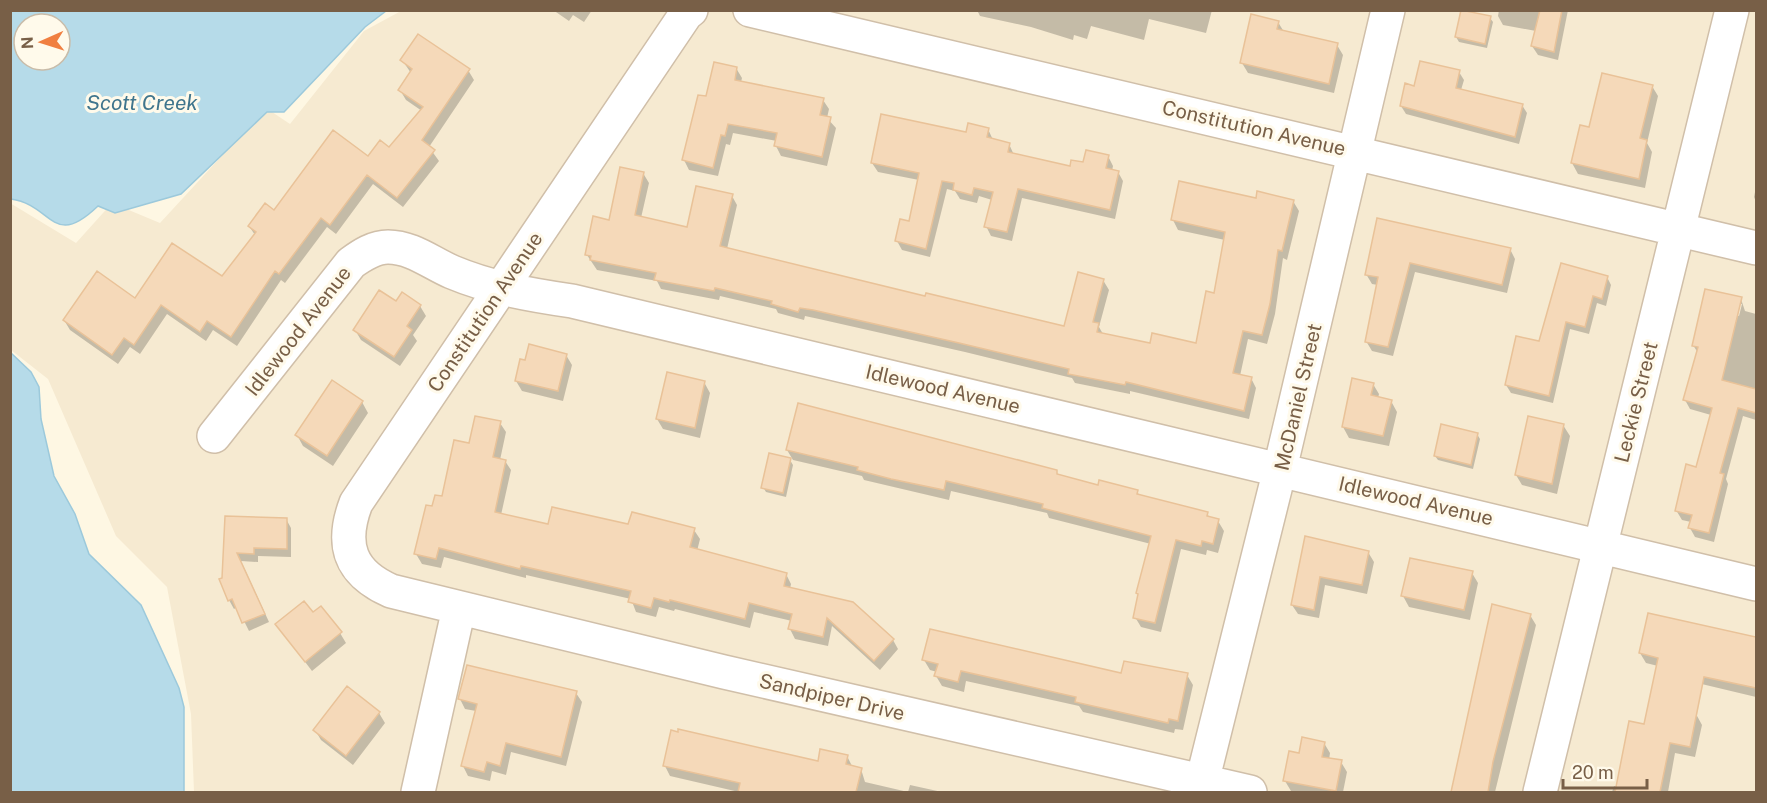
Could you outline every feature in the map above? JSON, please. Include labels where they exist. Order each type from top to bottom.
[{"type":"street","name":"Constitution Avenue","points":[[415,597],[373,583],[359,570],[348,541],[349,521],[356,503],[686,14],[691,10]]},
{"type":"street","name":"Constitution Avenue","points":[[750,10],[1756,248]]},
{"type":"street","name":"McDaniel Street","points":[[1202,782],[1280,470],[1388,10]]},
{"type":"street","name":"Leckie Street","points":[[1540,792],[1732,10]]},
{"type":"street","name":"Idlewood Avenue","points":[[214,436],[351,262],[367,252],[386,247],[405,249],[452,272],[501,288],[572,301],[1756,584]]},
{"type":"street","name":"Sandpiper Drive","points":[[415,597],[724,672],[1250,792]]},
{"type":"street","points":[[418,792],[459,608]]},
{"type":"shaded area","points":[[401,11],[1756,11],[1756,792],[194,792],[191,714],[167,587],[116,536],[48,379],[11,350],[10,203],[76,243],[112,203],[160,223],[266,108],[290,124],[364,31]]},
{"type":"water","name":"Scott Creek","points":[[11,10],[386,11],[365,27],[284,112],[267,112],[181,194],[115,213],[98,206],[83,219],[61,225],[25,203],[11,199]]},
{"type":"water","points":[[10,352],[31,372],[39,387],[41,419],[54,476],[75,514],[89,554],[141,605],[179,688],[184,707],[184,792],[11,792]]},
{"type":"building","points":[[1461,10],[1491,16],[1485,44],[1455,37]]},
{"type":"building","points":[[1540,10],[1562,10],[1554,52],[1531,46]]},
{"type":"building","points":[[1251,14],[1279,21],[1277,29],[1338,43],[1329,84],[1240,63]]},
{"type":"building","points":[[418,34],[470,69],[422,140],[435,150],[397,198],[367,175],[330,225],[321,218],[279,274],[275,271],[231,337],[207,321],[200,332],[161,305],[134,345],[124,338],[112,355],[63,320],[97,271],[135,298],[172,243],[222,276],[256,232],[248,226],[265,203],[274,210],[333,130],[368,156],[380,140],[389,147],[423,107],[398,90],[412,69],[400,60]]},
{"type":"building","points":[[1420,61],[1460,70],[1456,88],[1523,104],[1515,137],[1400,106],[1405,83],[1414,86]]},
{"type":"building","points":[[714,62],[737,67],[735,80],[824,98],[820,115],[831,117],[822,157],[774,146],[777,133],[728,124],[725,136],[721,135],[713,168],[682,160],[698,95],[706,96]]},
{"type":"building","points":[[1602,73],[1653,85],[1640,138],[1647,140],[1639,179],[1571,163],[1580,125],[1589,127]]},
{"type":"building","points":[[881,114],[966,132],[968,123],[989,128],[987,137],[1010,143],[1008,152],[1070,166],[1071,160],[1083,162],[1086,150],[1109,155],[1106,168],[1119,171],[1110,210],[1018,189],[1007,232],[984,227],[993,192],[974,188],[972,195],[953,190],[954,183],[942,181],[926,249],[895,241],[900,219],[909,221],[919,173],[871,163]]},
{"type":"building","points":[[620,167],[644,172],[635,215],[687,227],[696,186],[733,194],[720,246],[925,296],[926,293],[1064,326],[1078,272],[1104,279],[1093,322],[1099,323],[1097,332],[1150,343],[1152,333],[1196,343],[1206,291],[1214,293],[1225,232],[1171,220],[1179,181],[1256,198],[1257,191],[1294,200],[1282,251],[1278,250],[1270,304],[1262,335],[1243,331],[1233,373],[1252,377],[1244,411],[1126,382],[1125,385],[1068,374],[1069,369],[813,310],[800,308],[798,312],[771,304],[772,301],[715,288],[714,291],[654,280],[656,273],[590,260],[591,256],[585,255],[593,216],[609,220]]},
{"type":"building","points":[[1377,218],[1511,248],[1502,285],[1410,263],[1388,347],[1365,342],[1378,277],[1365,275]]},
{"type":"building","points":[[1561,263],[1608,276],[1602,299],[1593,296],[1585,327],[1566,322],[1549,396],[1505,385],[1516,336],[1539,341]]},
{"type":"building","points":[[1705,289],[1742,297],[1722,380],[1756,389],[1756,413],[1738,408],[1720,473],[1724,474],[1709,533],[1688,528],[1692,515],[1675,511],[1686,464],[1696,467],[1712,408],[1683,400],[1698,347],[1692,346]]},
{"type":"building","points":[[379,290],[396,301],[402,292],[421,305],[407,326],[412,330],[394,357],[353,330]]},
{"type":"building","points":[[529,344],[567,354],[558,391],[515,381],[520,359],[525,360]]},
{"type":"building","points":[[667,372],[705,381],[695,428],[656,419]]},
{"type":"building","points":[[1352,378],[1374,383],[1371,395],[1392,400],[1383,436],[1342,427]]},
{"type":"building","points":[[332,380],[363,401],[327,456],[295,435]]},
{"type":"building","points":[[798,403],[1057,470],[1057,474],[1098,485],[1099,480],[1138,490],[1137,494],[1208,512],[1207,516],[1219,519],[1213,544],[1202,541],[1201,546],[1176,540],[1155,623],[1133,618],[1138,594],[1136,593],[1151,536],[1042,508],[1043,504],[946,481],[944,490],[891,479],[857,470],[858,467],[786,450]]},
{"type":"building","points":[[475,416],[501,421],[493,457],[506,460],[495,512],[548,524],[552,507],[628,524],[632,512],[695,528],[690,547],[787,573],[784,586],[853,602],[894,639],[874,661],[827,618],[823,637],[788,629],[792,614],[749,603],[745,619],[654,598],[651,608],[628,602],[631,591],[521,566],[520,569],[439,548],[436,559],[414,554],[426,505],[432,506],[435,495],[442,496],[454,440],[469,443]]},
{"type":"building","points":[[1528,416],[1564,424],[1552,484],[1515,475]]},
{"type":"building","points":[[1441,424],[1478,433],[1471,465],[1434,456]]},
{"type":"building","points":[[769,453],[791,458],[783,493],[761,488]]},
{"type":"building","points":[[225,516],[287,518],[287,549],[254,548],[254,554],[237,553],[265,614],[242,623],[232,599],[228,601],[219,579],[222,578]]},
{"type":"building","points":[[1305,536],[1369,551],[1362,585],[1320,577],[1314,610],[1291,605]]},
{"type":"building","points":[[1410,558],[1473,571],[1464,610],[1401,596]]},
{"type":"building","points":[[304,601],[313,612],[321,606],[342,632],[305,662],[275,624]]},
{"type":"building","points":[[1492,604],[1531,614],[1493,762],[1488,792],[1451,792]]},
{"type":"building","points":[[1648,613],[1756,637],[1756,688],[1704,677],[1690,747],[1670,743],[1660,792],[1615,792],[1629,721],[1644,724],[1658,658],[1639,653]]},
{"type":"building","points":[[930,629],[1121,673],[1124,661],[1188,673],[1178,721],[1169,719],[1168,723],[1075,702],[1076,697],[961,671],[958,682],[934,676],[938,664],[922,660]]},
{"type":"building","points":[[467,665],[577,691],[561,757],[506,743],[500,766],[487,762],[484,772],[461,766],[477,704],[458,699]]},
{"type":"building","points":[[347,686],[380,712],[346,756],[313,730]]},
{"type":"building","points":[[678,729],[818,761],[820,749],[848,755],[846,764],[862,768],[856,792],[738,792],[740,783],[663,766],[671,730],[678,732]]},
{"type":"building","points":[[1302,737],[1325,742],[1322,757],[1342,760],[1336,791],[1283,781],[1289,751],[1299,753]]}]
